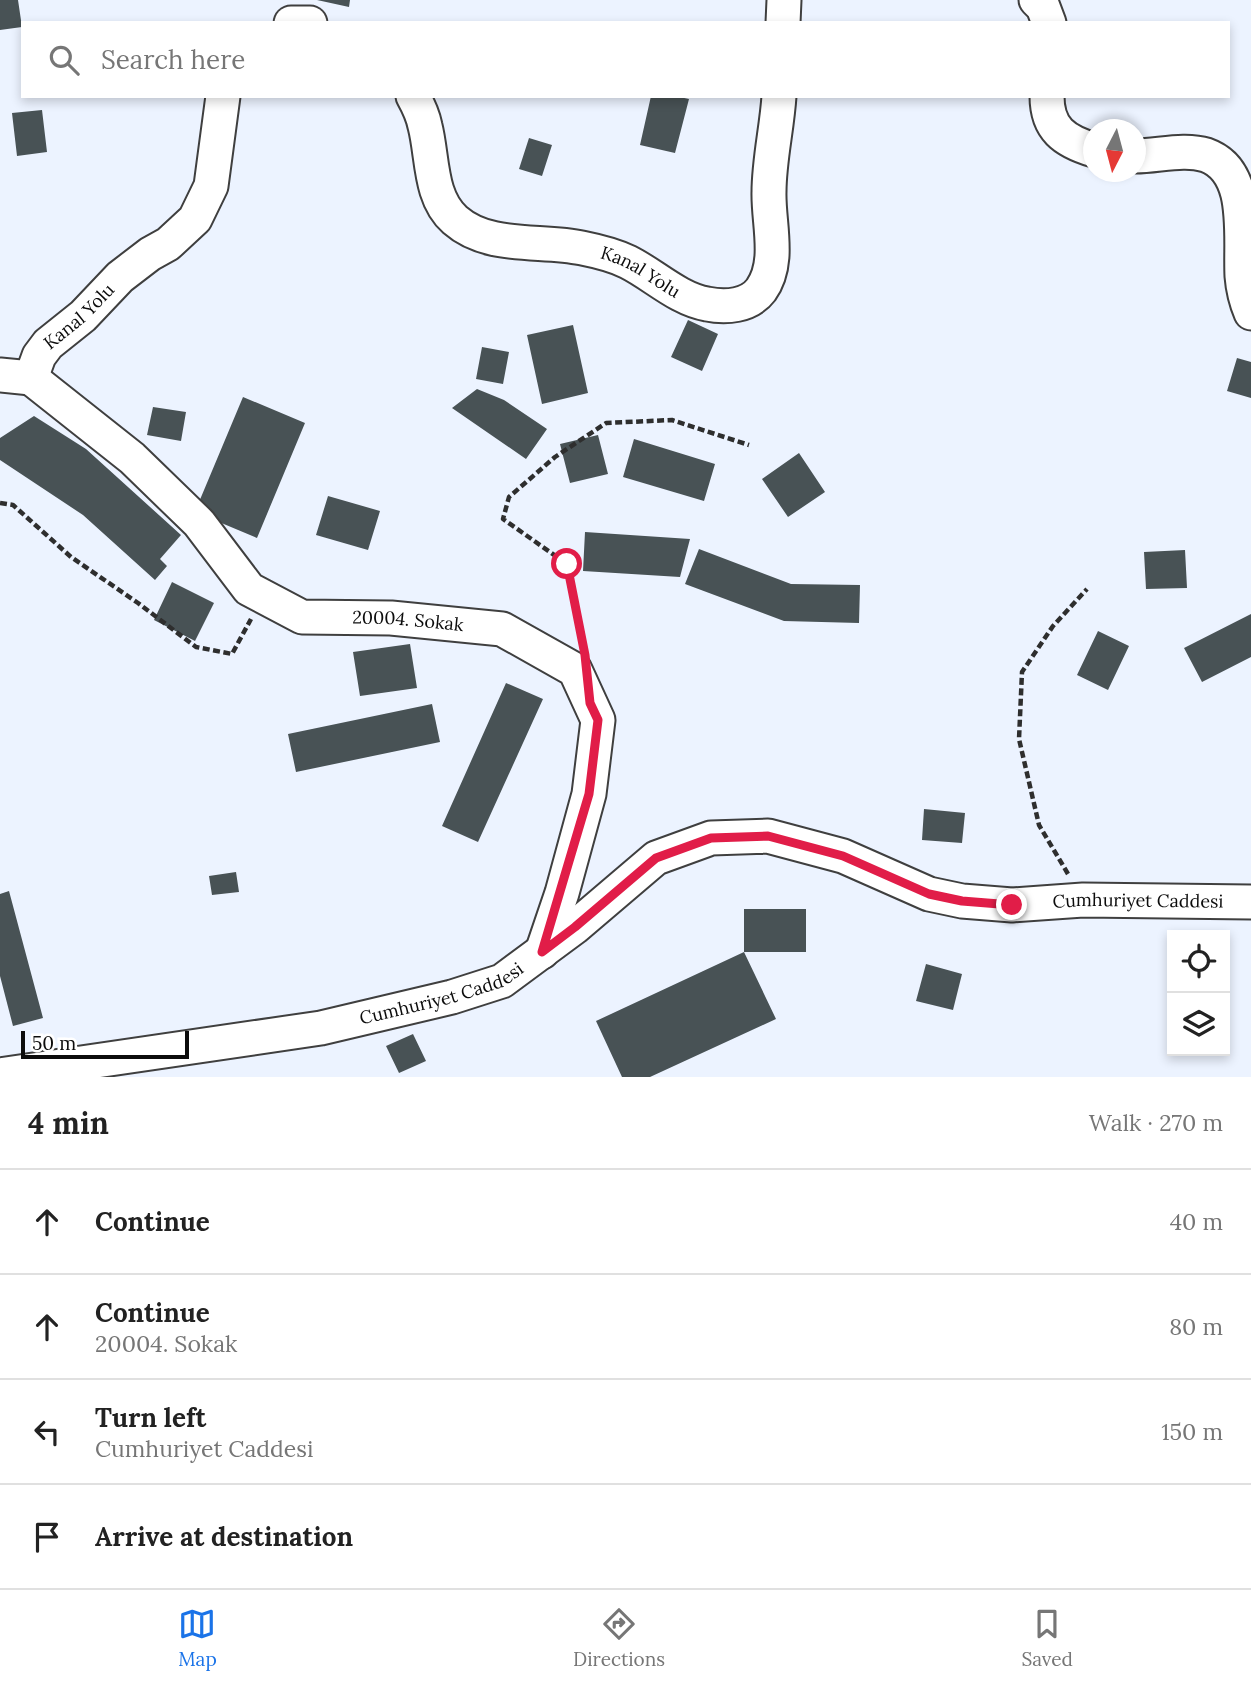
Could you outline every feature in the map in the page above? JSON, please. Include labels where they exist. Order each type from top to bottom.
[{"type":"street","points":[[783,21],[784,0]]},
{"type":"street","points":[[1036,0],[1043,7],[1048,21]]},
{"type":"street","name":"Kanal Yolu","points":[[15,376],[40,356],[48,344],[83,316],[131,267],[169,244],[195,219],[211,186],[223,98]]},
{"type":"street","name":"Kanal Yolu","points":[[414,98],[425,124],[437,194],[453,218],[467,229],[481,236],[570,246],[609,255],[627,262],[689,299],[726,306],[745,303],[759,293],[770,271],[772,250],[769,191],[779,98]]},
{"type":"street","points":[[1047,98],[1047,112],[1053,126],[1062,136],[1083,147]]},
{"type":"street","points":[[1146,155],[1188,152],[1206,155],[1219,161],[1231,173],[1242,198],[1242,278],[1245,299],[1251,313]]},
{"type":"street","name":"20004. Sokak","points":[[15,376],[132,458],[199,523],[249,589],[302,617],[391,618],[502,629],[575,670],[598,720],[589,794],[542,952]]},
{"type":"street","name":"Cumhuriyet Caddesi","points":[[0,1076],[321,1028],[452,997],[502,981],[575,927],[656,858],[711,838],[768,836],[843,856],[929,894],[962,901],[1012,905],[1083,900],[1251,902]]},
{"type":"path","points":[[585,655],[567,564],[503,519],[509,497],[555,457],[606,423],[672,420],[749,445]]},
{"type":"path","points":[[0,503],[13,505],[71,557],[196,647],[233,654],[253,617],[268,599]]},
{"type":"path","points":[[1083,900],[1039,824],[1019,739],[1022,672],[1053,626],[1087,589]]},
{"type":"building","points":[[0,0],[18,0],[21,27],[0,30]]},
{"type":"building","points":[[317,0],[350,0],[349,7]]},
{"type":"building","points":[[651,98],[689,99],[675,153],[640,145]]},
{"type":"building","points":[[42,110],[47,152],[17,156],[12,113]]},
{"type":"building","points":[[529,138],[552,145],[542,176],[519,169]]},
{"type":"building","points":[[688,320],[718,334],[702,371],[671,357]]},
{"type":"building","points":[[573,325],[588,393],[542,404],[527,335]]},
{"type":"building","points":[[482,347],[509,352],[503,384],[476,379]]},
{"type":"building","points":[[1237,358],[1251,362],[1251,398],[1227,391]]},
{"type":"building","points":[[477,389],[504,400],[547,429],[526,459],[452,408]]},
{"type":"building","points":[[243,397],[305,423],[257,538],[219,522],[199,502]]},
{"type":"building","points":[[153,407],[186,412],[181,441],[147,435]]},
{"type":"building","points":[[34,416],[86,449],[181,535],[160,559],[167,566],[155,580],[83,515],[0,460],[0,438]]},
{"type":"building","points":[[598,435],[608,474],[570,483],[560,444]]},
{"type":"building","points":[[634,439],[715,464],[704,501],[623,477]]},
{"type":"building","points":[[799,453],[825,492],[788,517],[762,479]]},
{"type":"building","points":[[328,496],[380,511],[368,550],[316,535]]},
{"type":"building","points":[[585,532],[690,539],[680,577],[583,571]]},
{"type":"building","points":[[699,549],[791,584],[860,585],[859,623],[784,621],[685,584]]},
{"type":"building","points":[[1185,550],[1187,588],[1146,589],[1144,552]]},
{"type":"building","points":[[172,582],[214,603],[195,641],[154,620]]},
{"type":"building","points":[[1251,614],[1251,657],[1202,682],[1184,648]]},
{"type":"building","points":[[1098,631],[1129,646],[1108,690],[1077,675]]},
{"type":"building","points":[[410,644],[417,688],[360,696],[353,652]]},
{"type":"building","points":[[506,683],[543,699],[478,842],[442,826]]},
{"type":"building","points":[[432,704],[440,742],[296,772],[288,734]]},
{"type":"building","points":[[924,809],[965,813],[962,843],[922,840]]},
{"type":"building","points":[[236,872],[239,892],[212,895],[209,876]]},
{"type":"building","points":[[9,891],[43,1018],[13,1026],[0,976],[0,894]]},
{"type":"building","points":[[744,909],[806,909],[806,952],[744,952]]},
{"type":"building","points":[[744,952],[776,1019],[650,1077],[622,1077],[596,1021]]},
{"type":"building","points":[[926,964],[962,974],[953,1010],[916,1001]]},
{"type":"building","points":[[413,1034],[426,1061],[399,1073],[386,1046]]},
{"type":"route","points":[[567,564],[585,655],[590,703],[598,720],[589,794],[562,893],[542,952],[656,858],[711,838],[768,836],[843,856],[929,894],[962,901],[1012,905]]}]
